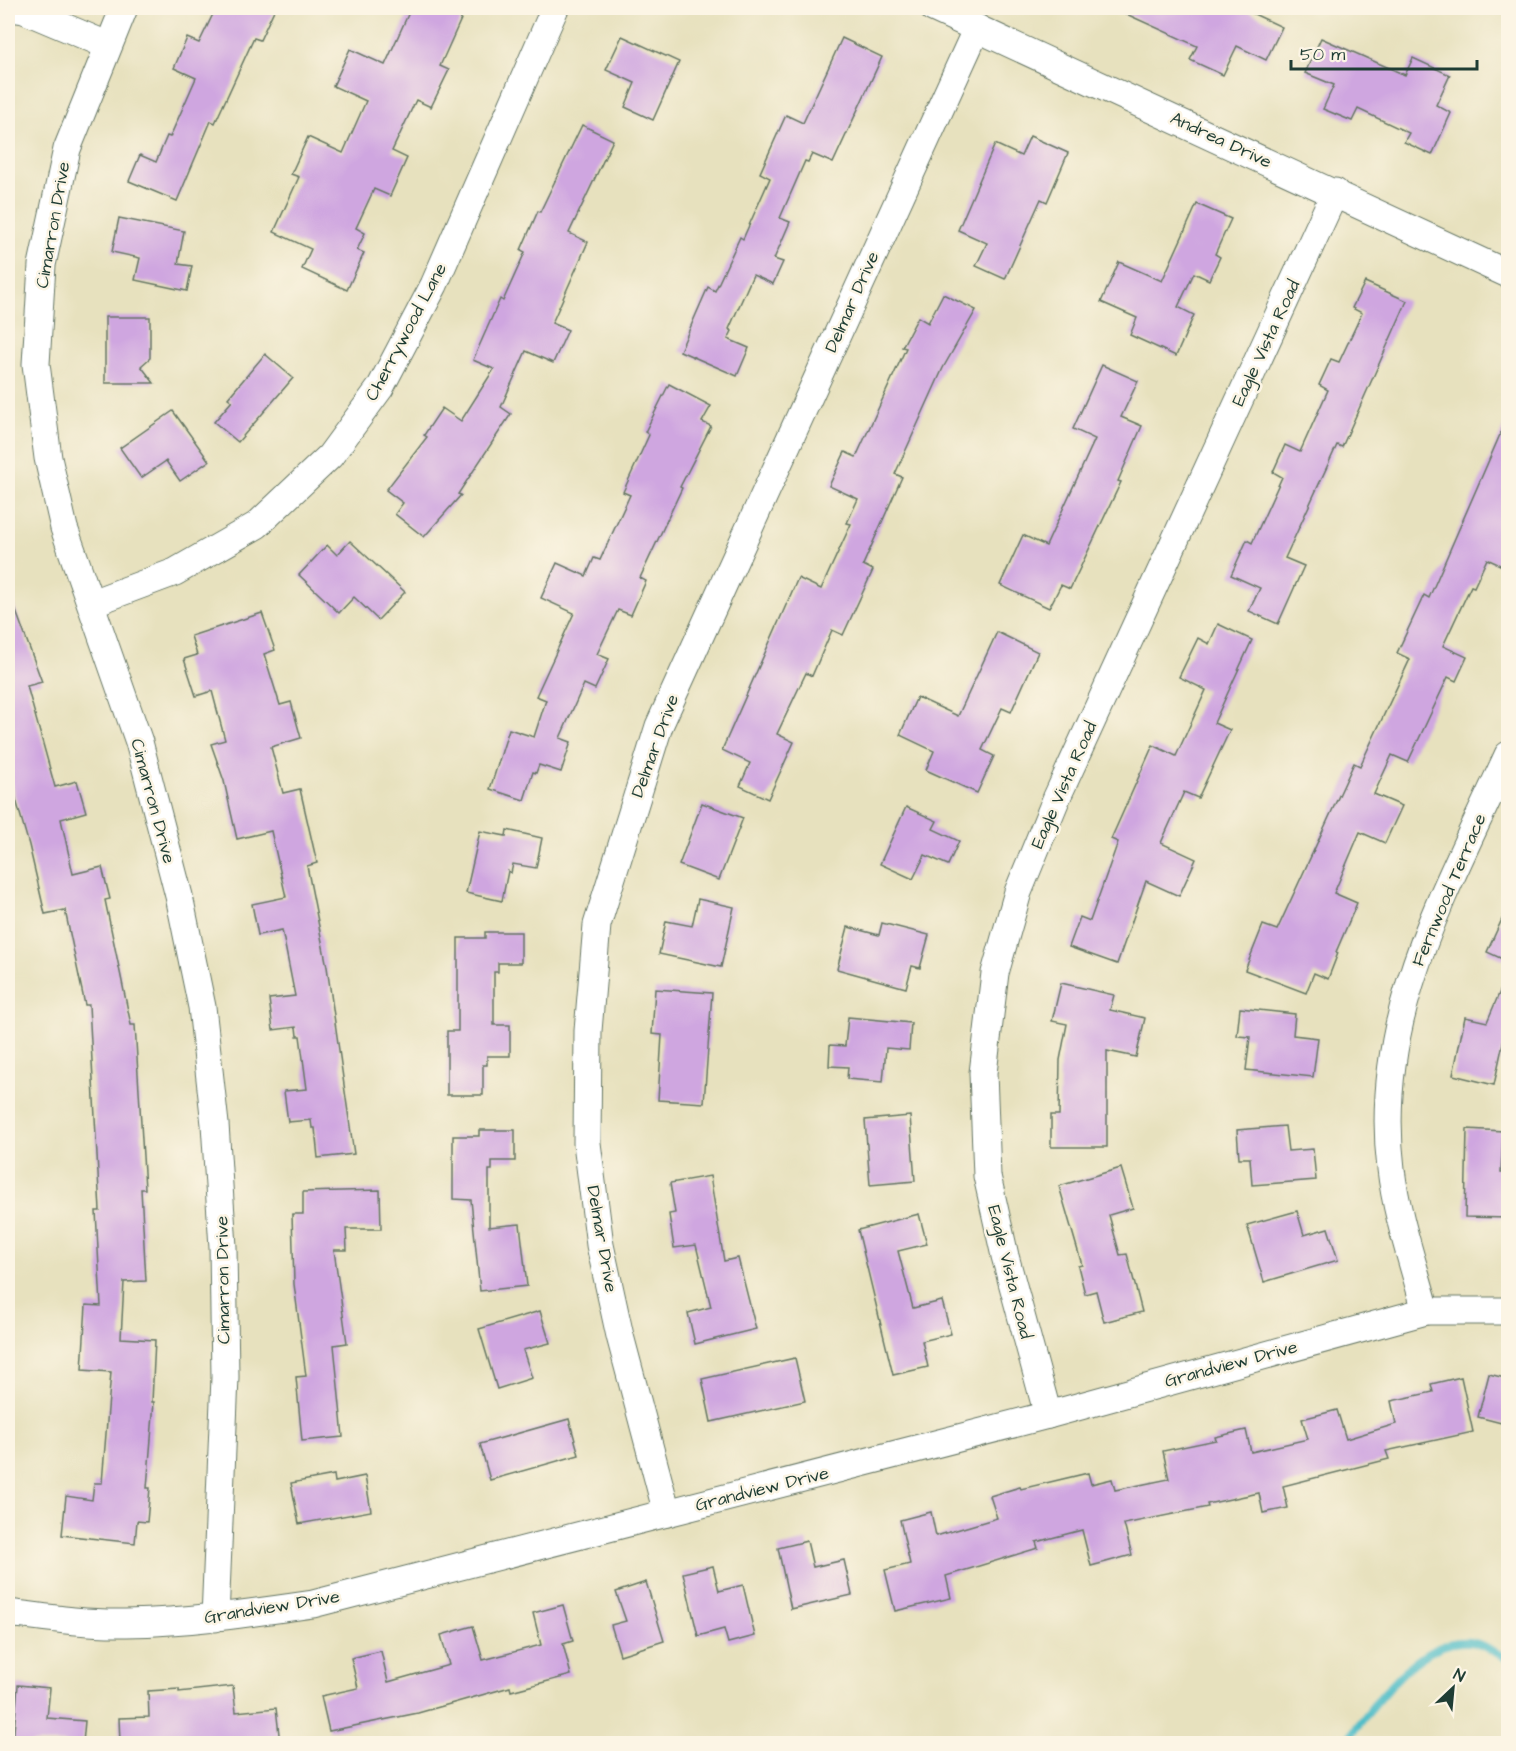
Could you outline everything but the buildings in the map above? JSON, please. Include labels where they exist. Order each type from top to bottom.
[{"type":"street","points":[[10,8],[24,10],[107,45]]},
{"type":"street","name":"Cimarron Drive","points":[[124,8],[107,45],[68,149],[42,265],[36,364],[48,458],[64,528],[139,742],[178,896],[202,1006],[215,1124],[223,1247],[225,1377],[215,1618]]},
{"type":"street","name":"Cherrywood Lane","points":[[92,603],[176,572],[257,525],[330,456],[380,388],[434,285],[555,8]]},
{"type":"street","name":"Andrea Drive","points":[[933,8],[1509,274]]},
{"type":"street","name":"Delmar Drive","points":[[667,1513],[620,1336],[600,1245],[587,1143],[588,1031],[597,925],[659,726],[977,28]]},
{"type":"street","name":"Eagle Vista Road","points":[[1048,1415],[1005,1256],[987,1176],[983,1073],[995,973],[1018,892],[1057,797],[1335,192]]},
{"type":"street","name":"Fernwood Terrace","points":[[1426,1311],[1391,1170],[1387,1102],[1397,1025],[1425,938],[1509,755]]},
{"type":"street","name":"Grandview Drive","points":[[8,1613],[125,1623],[215,1618],[314,1604],[1048,1415],[1426,1311],[1509,1311]]},
{"type":"waterway","points":[[1344,1744],[1398,1677],[1432,1651],[1451,1643],[1470,1642],[1508,1659]]}]
